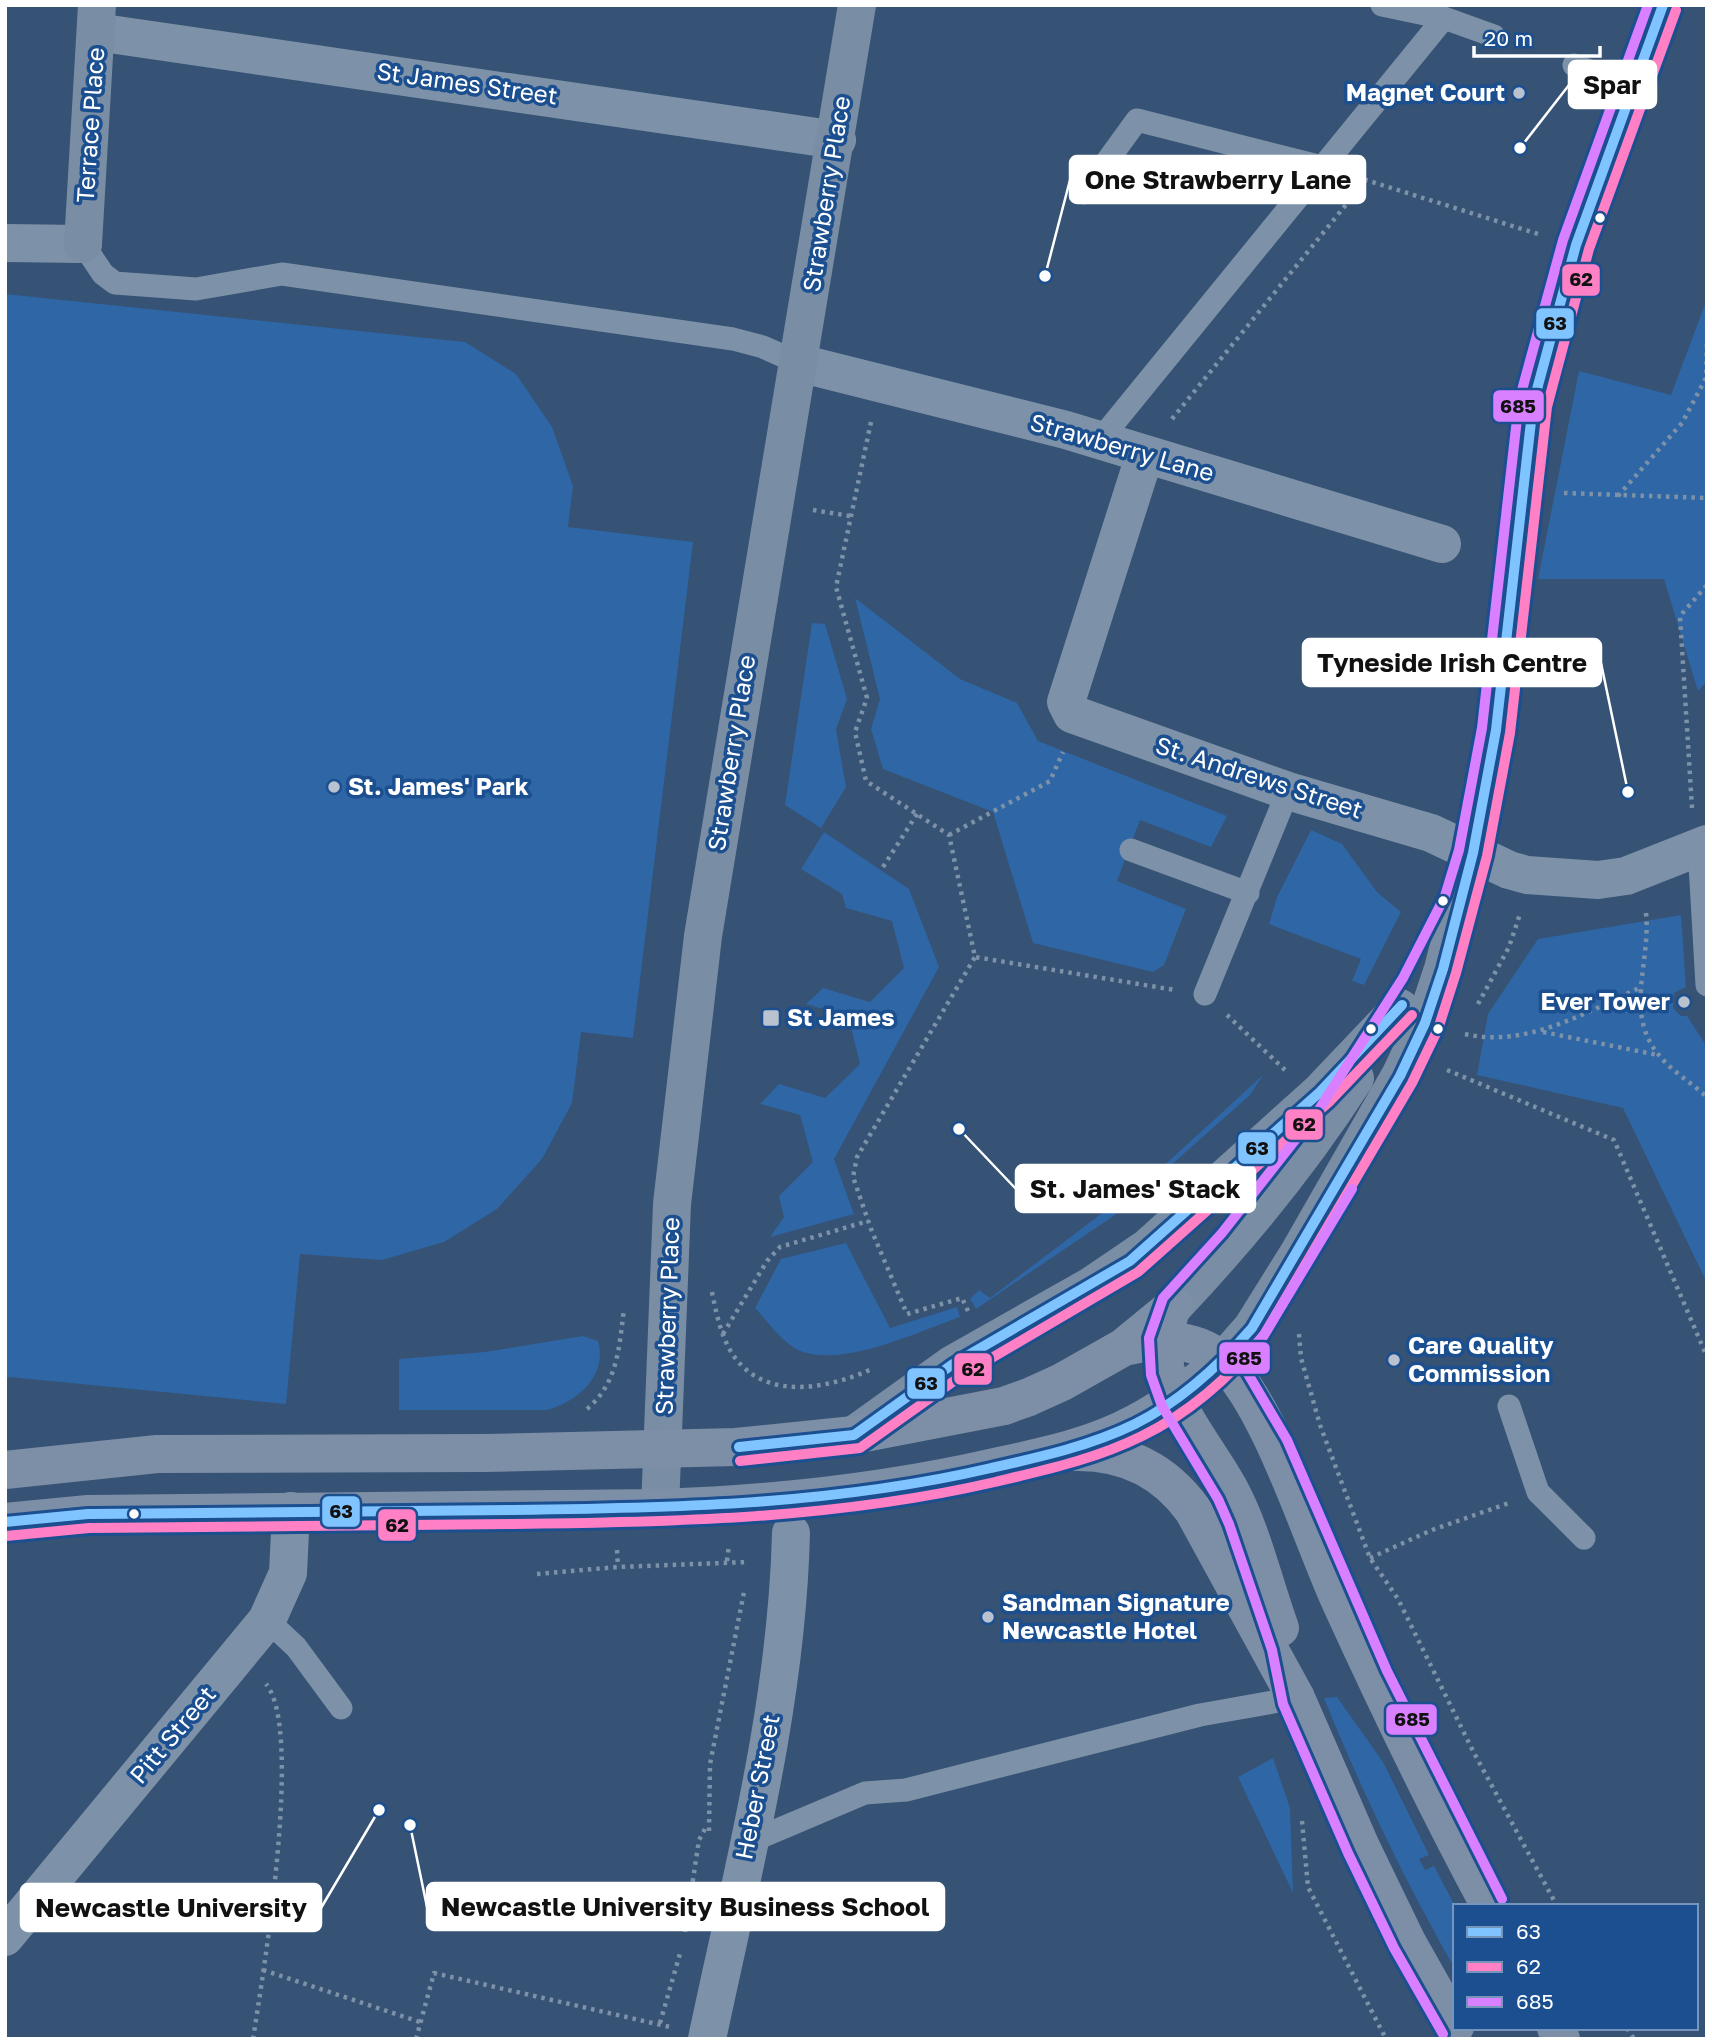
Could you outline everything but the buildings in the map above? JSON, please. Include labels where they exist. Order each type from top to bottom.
[{"type":"main road","name":"Strawberry Place","points":[[660,1508],[672,1204],[686,1071],[725,793],[837,141],[857,5]]},
{"type":"main road","points":[[5,1522],[88,1514],[660,1508],[755,1504],[863,1493],[914,1486],[1062,1452],[1135,1424],[1175,1400],[1223,1361],[1252,1328],[1300,1251],[1410,1055],[1443,969],[1458,901],[1473,853],[1496,730],[1533,404],[1576,245],[1663,5]]},
{"type":"main road","name":"Terrace Place","points":[[83,244],[97,18]]},
{"type":"main road","points":[[5,1470],[158,1454],[485,1453],[736,1447],[854,1435],[1004,1406],[1062,1382],[1168,1323],[1281,1184],[1329,1119],[1436,949],[1458,901]]},
{"type":"main road","points":[[854,1435],[953,1364],[1091,1286],[1147,1248],[1320,1092],[1400,1008]]},
{"type":"main road","points":[[1168,1323],[1223,1361],[1260,1415],[1339,1599],[1406,1742],[1489,1904]]},
{"type":"main road","points":[[1168,1323],[1164,1370],[1175,1400],[1231,1493],[1238,1510],[1286,1646],[1296,1698]]},
{"type":"main road","points":[[1062,1452],[1100,1451],[1123,1456],[1154,1472],[1179,1491],[1208,1535],[1296,1698],[1361,1847],[1407,1942],[1453,2024]]},
{"type":"street","name":"St James Street","points":[[97,18],[837,141]]},
{"type":"street","points":[[5,243],[83,244]]},
{"type":"street","name":"Strawberry Lane","points":[[799,363],[1101,440],[1442,544]]},
{"type":"street","name":"St. Andrews Street","points":[[1144,454],[1066,702],[1072,714],[1289,791],[1431,833],[1509,870],[1527,875],[1598,880],[1641,871],[1703,845]]},
{"type":"street","name":"Pitt Street","points":[[5,1937],[267,1620],[288,1573],[291,1511]]},
{"type":"street","name":"Heber Street","points":[[707,2039],[749,1842],[780,1670],[791,1533]]},
{"type":"lane","points":[[1382,5],[1444,18],[1494,36]]},
{"type":"lane","points":[[1101,440],[1444,18]]},
{"type":"lane","points":[[1574,65],[1633,86]]},
{"type":"lane","points":[[1084,193],[1137,120],[1322,167]]},
{"type":"lane","points":[[83,244],[103,274],[115,283],[196,289],[214,288],[265,275],[290,275],[733,340],[763,347],[799,363]]},
{"type":"lane","points":[[1205,994],[1289,791]]},
{"type":"lane","points":[[1703,845],[1707,985]]},
{"type":"lane","points":[[1132,850],[1248,893]]},
{"type":"lane","points":[[1509,1406],[1538,1492],[1584,1538]]},
{"type":"lane","points":[[267,1620],[296,1647],[341,1708]]},
{"type":"lane","points":[[749,1842],[865,1793],[906,1790],[1200,1715],[1296,1698]]},
{"type":"path","points":[[1144,454],[1366,180],[1576,245]]},
{"type":"path","points":[[1618,496],[1682,423],[1706,378],[1707,340]]},
{"type":"path","points":[[880,383],[836,587],[867,698],[855,732],[866,780],[949,835],[975,957],[857,1157],[853,1177],[868,1221],[908,1314],[962,1298],[973,1321]]},
{"type":"path","points":[[1523,490],[1707,498]]},
{"type":"path","points":[[808,523],[813,498]]},
{"type":"path","points":[[811,510],[850,516]]},
{"type":"path","points":[[1703,845],[1693,818],[1681,616],[1707,585]]},
{"type":"path","points":[[949,835],[1050,781]]},
{"type":"path","points":[[883,867],[917,814]]},
{"type":"path","points":[[1641,871],[1648,934],[1639,988],[1641,1018],[1659,1056],[1707,1097]]},
{"type":"path","points":[[1473,1012],[1509,947],[1518,922],[1527,875]]},
{"type":"path","points":[[975,957],[1205,994],[1295,1080]]},
{"type":"path","points":[[1468,1023],[1462,1033],[1484,1039],[1543,1031],[1639,988]]},
{"type":"path","points":[[1543,1031],[1659,1056]]},
{"type":"path","points":[[1410,1055],[1614,1140],[1707,1357]]},
{"type":"path","points":[[722,1335],[767,1261],[780,1247],[868,1221]]},
{"type":"path","points":[[712,1290],[722,1335],[739,1363],[752,1375],[787,1387],[825,1385],[881,1365]]},
{"type":"path","points":[[1301,1324],[1299,1347],[1320,1425],[1370,1558],[1398,1600],[1473,1751],[1556,1904]]},
{"type":"path","points":[[1370,1558],[1432,1530],[1538,1492]]},
{"type":"path","points":[[537,1574],[727,1562],[748,1562],[748,1569]]},
{"type":"path","points":[[416,2039],[434,1973],[660,2023],[684,1940],[699,1840],[707,1825],[710,1764],[744,1590]]},
{"type":"path","points":[[240,1654],[272,1691],[280,1722],[279,1818],[253,2039]]},
{"type":"path","points":[[1302,1811],[1308,1886],[1386,2039]]},
{"type":"path","points":[[263,1970],[420,2022]]},
{"type":"shaded area","name":"St. James' Park","points":[[5,294],[465,342],[516,374],[552,427],[573,486],[568,527],[693,542],[633,1038],[581,1032],[572,1103],[542,1159],[497,1209],[444,1242],[382,1260],[300,1254],[286,1404],[9,1377],[5,1380]]},
{"type":"shaded area","points":[[1707,299],[1707,681],[1698,691],[1664,579],[1538,579],[1579,371],[1671,395]]},
{"type":"shaded area","points":[[855,598],[960,679],[1017,703],[1038,741],[1227,816],[1211,847],[1140,820],[1117,881],[1186,909],[1164,965],[1153,972],[1033,943],[993,812],[883,769],[871,729],[880,699]]},
{"type":"shaded area","points":[[812,623],[825,624],[847,699],[836,729],[846,787],[821,828],[785,805]]},
{"type":"shaded area","points":[[1311,830],[1342,844],[1377,892],[1401,912],[1364,985],[1352,981],[1361,959],[1269,924],[1277,897]]},
{"type":"shaded area","points":[[824,832],[909,889],[939,967],[834,1159],[854,1214],[770,1237],[784,1217],[779,1196],[813,1162],[800,1115],[760,1104],[779,1084],[825,1098],[860,1064],[848,1016],[806,1004],[823,988],[870,1002],[904,968],[892,921],[846,908],[842,894],[801,869]]},
{"type":"shaded area","points":[[1681,915],[1686,987],[1674,993],[1673,1008],[1681,1016],[1687,1016],[1707,1047],[1707,1283],[1623,1108],[1477,1075],[1488,1014],[1538,939]]},
{"type":"shaded area","points":[[1263,1075],[1250,1095],[1115,1215],[976,1309],[970,1299],[979,1290],[990,1298],[1159,1170]]},
{"type":"shaded area","points":[[846,1243],[890,1328],[957,1307],[960,1317],[861,1351],[821,1355],[796,1349],[777,1333],[755,1308],[781,1259]]},
{"type":"shaded area","points":[[583,1336],[598,1341],[598,1365],[587,1386],[569,1401],[558,1406],[547,1410],[399,1410],[399,1359],[485,1352]]},
{"type":"shaded area","points":[[1337,1697],[1383,1762],[1429,1855],[1419,1859],[1425,1870],[1434,1866],[1454,1904],[1453,1965],[1385,1836],[1324,1698]]},
{"type":"shaded area","points":[[1273,1758],[1290,1808],[1293,1893],[1238,1777]]},
{"type":"transit line","name":"685","points":[[1443,2034],[1394,1948],[1348,1853],[1283,1704],[1272,1650],[1229,1524],[1218,1499],[1162,1406],[1151,1375],[1149,1338],[1163,1298],[1222,1233],[1318,1111],[1403,978],[1445,896],[1459,850],[1482,728],[1519,401],[1563,240],[1648,5]]},
{"type":"transit line","name":"63","points":[[5,1522],[88,1514],[694,1506],[872,1490],[991,1468],[1100,1439],[1152,1415],[1184,1394],[1213,1369],[1252,1328],[1400,1076],[1425,1023],[1443,969],[1473,853],[1496,730],[1533,404],[1576,245],[1663,5]]},
{"type":"transit line","name":"62","points":[[6,1536],[89,1528],[696,1520],[875,1504],[995,1482],[1107,1451],[1159,1427],[1193,1405],[1223,1379],[1264,1335],[1412,1083],[1438,1029],[1487,856],[1510,733],[1547,407],[1589,249],[1676,10]]},
{"type":"transit line","name":"63","points":[[739,1447],[854,1435],[953,1364],[1130,1261],[1320,1092],[1402,1005]]},
{"type":"transit line","name":"62","points":[[740,1461],[860,1448],[961,1376],[1138,1272],[1329,1102],[1412,1015]]},
{"type":"transit line","name":"685","points":[[1352,1189],[1264,1335],[1241,1362],[1287,1440],[1387,1671],[1502,1899]]},
{"type":"place","name":"Magnet Court","points":[[1519,93]]},
{"type":"place","name":"Spar","points":[[1520,148]]},
{"type":"place","name":"One Strawberry Lane","points":[[1045,276]]},
{"type":"place","name":"St. James' Park","points":[[334,787]]},
{"type":"place","name":"Tyneside Irish Centre","points":[[1628,792]]},
{"type":"place","name":"Ever Tower","points":[[1684,1002]]},
{"type":"place","name":"St James","points":[[771,1018]]},
{"type":"place","name":"St. James' Stack","points":[[959,1129]]},
{"type":"place","name":"Care Quality Commission","points":[[1394,1360]]},
{"type":"place","name":"Sandman Signature Newcastle Hotel","points":[[988,1617]]},
{"type":"place","name":"Newcastle University","points":[[379,1810]]},
{"type":"place","name":"Newcastle University Business School","points":[[410,1825]]}]
